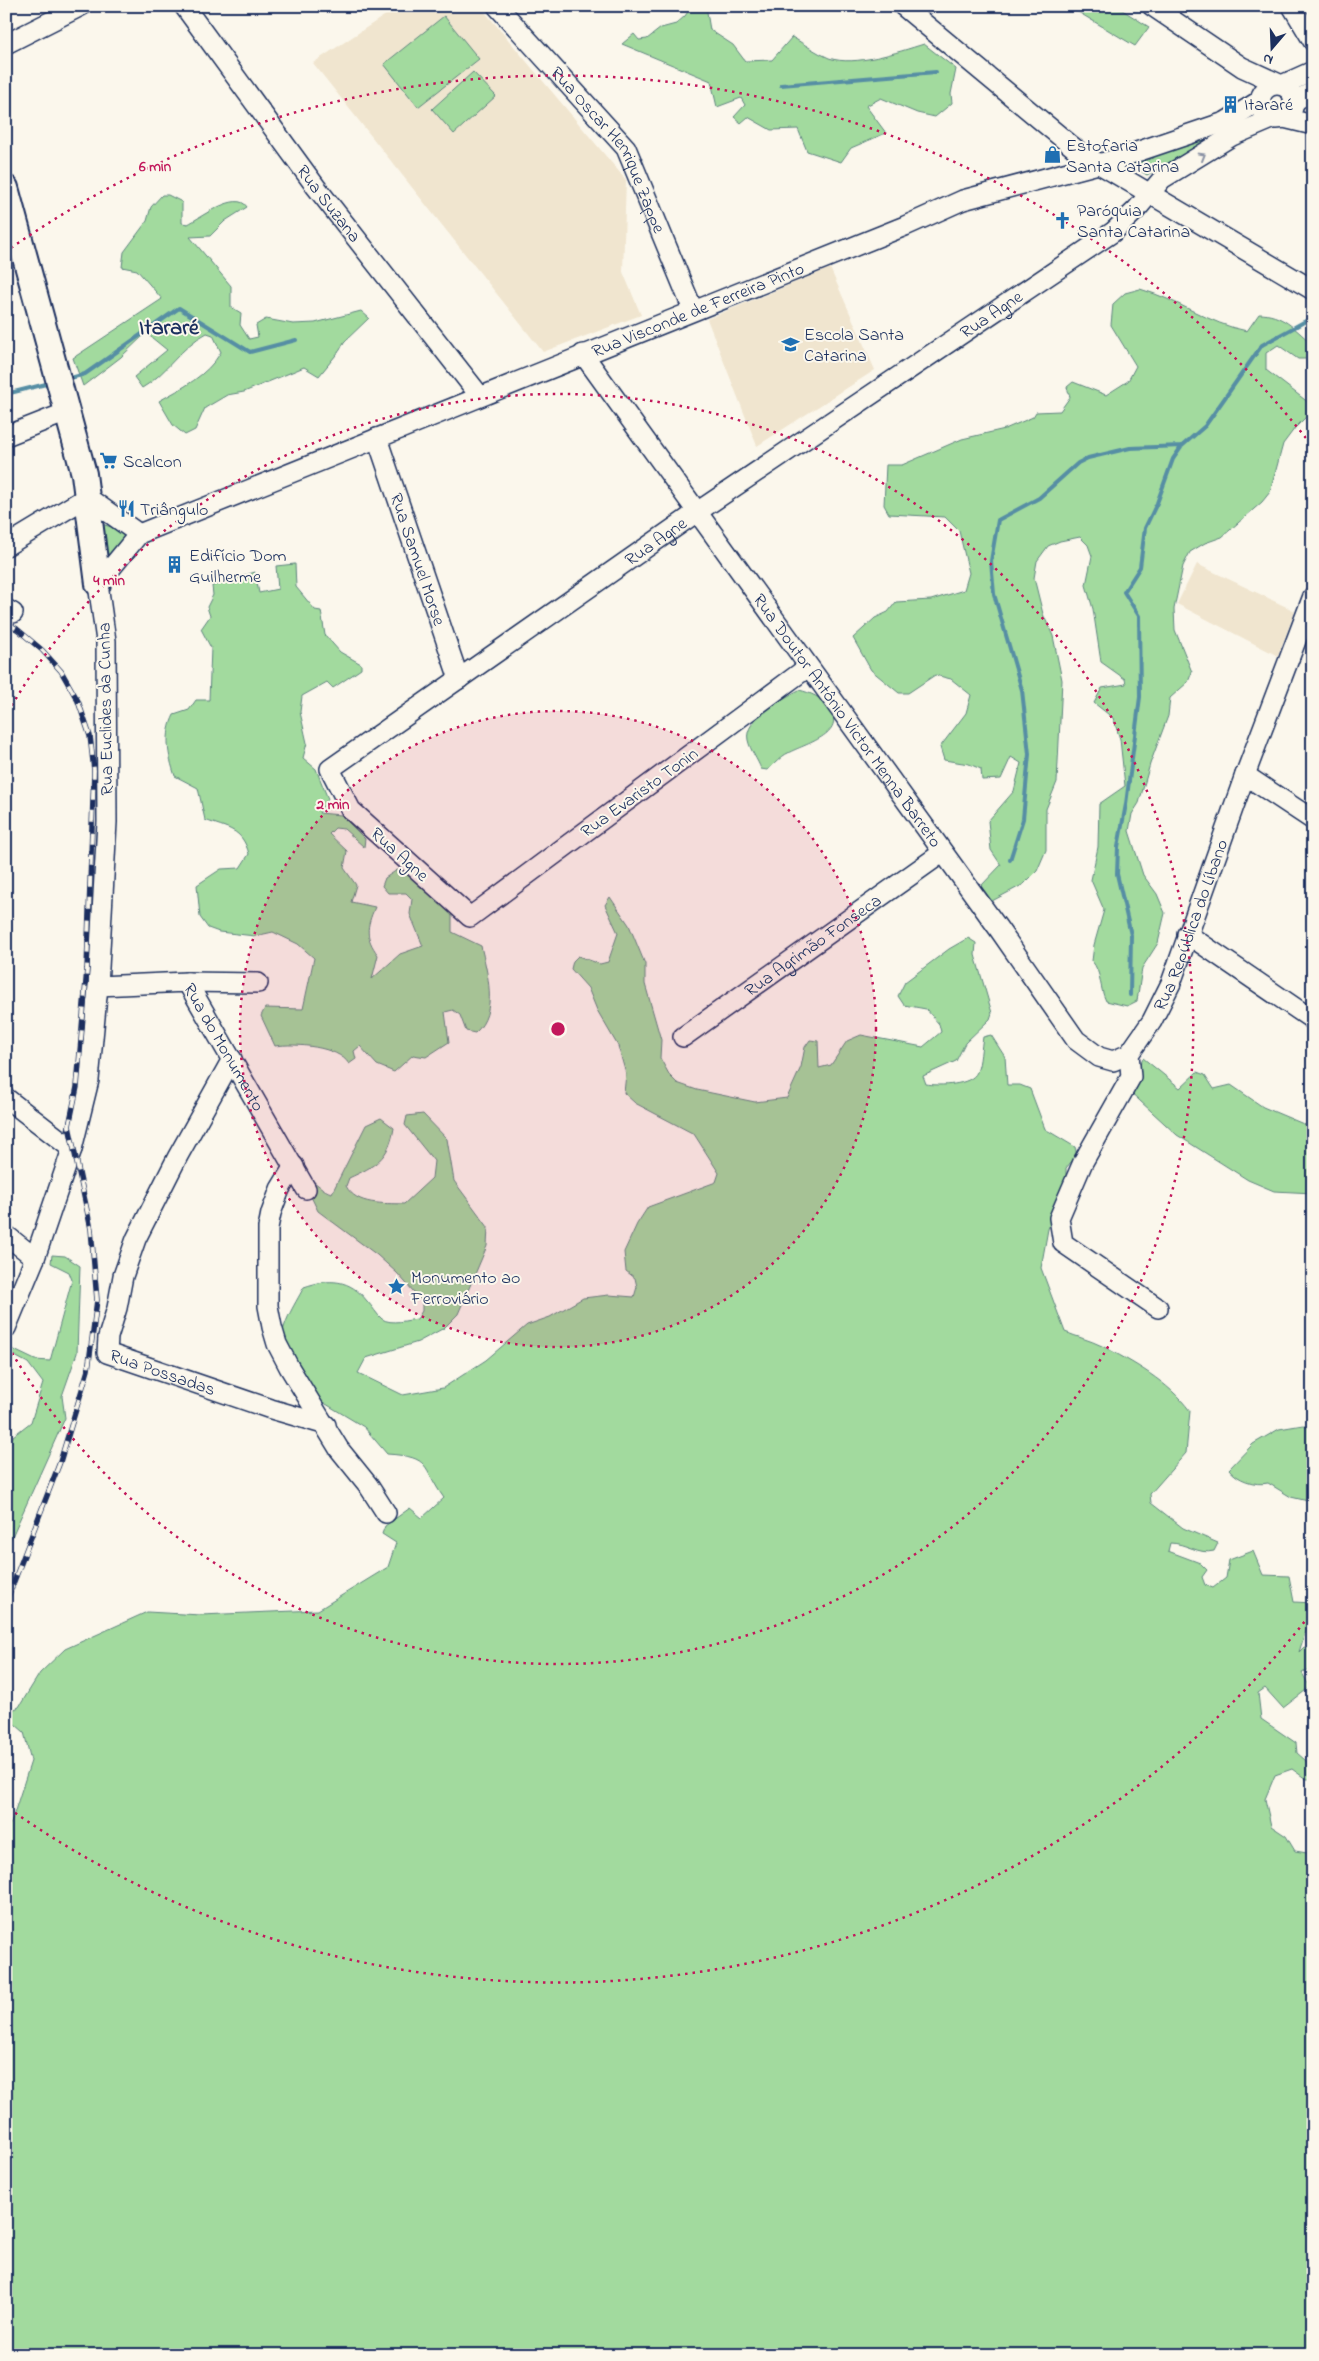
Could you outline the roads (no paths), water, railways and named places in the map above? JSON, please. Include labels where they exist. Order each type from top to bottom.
[{"type":"main road","name":"Rua Euclides da Cunha","points":[[6,188],[84,474],[98,584]]},
{"type":"street","points":[[6,44],[81,6]]},
{"type":"street","name":"Rua Suzana","points":[[184,6],[316,187],[480,396]]},
{"type":"street","name":"Rua Oscar Henrique Zappe","points":[[497,6],[626,148],[693,310]]},
{"type":"street","points":[[903,6],[1079,152],[1313,290]]},
{"type":"street","points":[[1152,6],[1242,67],[1280,84],[1292,94],[1285,111]]},
{"type":"street","points":[[1292,6],[1313,41]]},
{"type":"street","points":[[1242,67],[1261,98],[1262,111],[1285,111],[1313,121]]},
{"type":"street","points":[[1261,98],[1271,85],[1280,84],[1313,71]]},
{"type":"street","points":[[1149,194],[1162,179],[1232,136],[1285,111],[1313,92]]},
{"type":"street","name":"Rua Visconde de Ferreira Pinto","points":[[98,584],[139,534],[582,354],[905,226],[963,200],[1097,164],[1225,122],[1261,98]]},
{"type":"street","points":[[1285,111],[1313,125]]},
{"type":"street","name":"Rua Agne","points":[[470,917],[351,810],[330,769],[697,512],[1112,232],[1136,210],[1149,194]]},
{"type":"street","name":"Rua Doutor Antônio Victor Menna Barreto","points":[[582,354],[1076,1040],[1099,1057],[1113,1061],[1129,1054]]},
{"type":"street","points":[[6,436],[67,412]]},
{"type":"street","name":"Rua Samuel Morse","points":[[377,438],[459,679]]},
{"type":"street","points":[[6,546],[87,497],[139,534]]},
{"type":"street","name":"Rua Euclides da Cunha","points":[[6,1328],[35,1258],[72,1149],[89,1080],[98,986],[107,822],[106,641],[98,584]]},
{"type":"street","name":"Rua República do Líbano","points":[[1129,1054],[1152,1021],[1171,983],[1245,775],[1311,609]]},
{"type":"street","name":"Rua Evaristo Tonin","points":[[470,917],[808,667]]},
{"type":"street","points":[[1245,775],[1313,820]]},
{"type":"street","name":"Rua Agrimão Fonseca","points":[[683,1037],[942,853]]},
{"type":"street","points":[[1187,934],[1313,1020]]},
{"type":"street","points":[[187,982],[258,983]]},
{"type":"street","name":"Rua do Monumento","points":[[98,986],[187,982],[306,1189]]},
{"type":"street","points":[[1129,1054],[1130,1077],[1083,1162],[1059,1218],[1063,1243],[1158,1308]]},
{"type":"street","name":"Rua Possadas","points":[[232,1059],[178,1156],[136,1239],[123,1276],[117,1308],[108,1337],[107,1353],[271,1409],[326,1425]]},
{"type":"street","points":[[6,1098],[72,1149]]},
{"type":"street","points":[[294,1166],[280,1189],[271,1213],[268,1228],[268,1306],[277,1344],[339,1449],[368,1485],[386,1513]]},
{"type":"street","points":[[6,1236],[35,1258]]},
{"type":"waterway","points":[[781,85],[936,72]]},
{"type":"waterway","points":[[67,379],[85,374],[179,308],[250,352],[296,340]]},
{"type":"waterway","points":[[1130,995],[1131,935],[1117,874],[1118,847],[1126,804],[1140,697],[1139,616],[1124,592],[1140,567],[1145,528],[1157,503],[1173,459],[1182,446],[1205,426],[1262,345],[1313,317]]},
{"type":"waterway","points":[[6,394],[50,383]]},
{"type":"waterway","points":[[1010,860],[1023,819],[1029,754],[1022,690],[994,594],[991,561],[998,520],[1039,498],[1078,463],[1088,458],[1130,448],[1182,446]]},
{"type":"railway","points":[[6,623],[17,629],[42,650],[61,671],[78,701],[90,736],[94,770],[87,969],[77,1087],[69,1126],[91,1229],[97,1300],[88,1370],[60,1462],[6,1602]]},
{"type":"place","name":"Itararé","points":[[1230,104]]},
{"type":"place","name":"Estofaria Santa Catarina","points":[[1052,155]]},
{"type":"place","name":"Paróquia Santa Catarina","points":[[1063,220]]},
{"type":"place","name":"Escola Santa Catarina","points":[[790,344]]},
{"type":"place","name":"Scalcon","points":[[109,461]]},
{"type":"place","name":"Triângulo","points":[[126,509]]},
{"type":"place","name":"Edifício Dom Guilherme","points":[[175,565]]},
{"type":"place","name":"Monumento ao Ferroviário","points":[[397,1287]]},
{"type":"district","name":"Itararé","points":[[169,326]]}]
